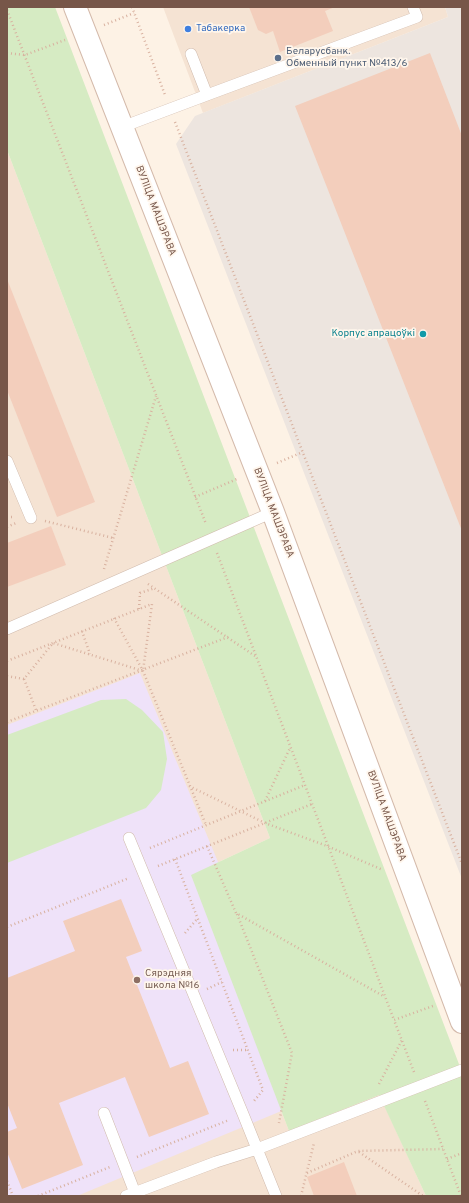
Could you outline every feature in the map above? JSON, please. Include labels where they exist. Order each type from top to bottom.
[{"type":"street","name":"ВУЛІЦА МАШЭРАВА","points":[[75,7],[273,512],[462,1022]]},
{"type":"lane","points":[[122,127],[417,17],[413,7]]},
{"type":"lane","points":[[191,54],[207,95]]},
{"type":"lane","points":[[7,461],[31,518]]},
{"type":"lane","points":[[7,629],[134,575],[273,512]]},
{"type":"lane","points":[[129,838],[276,1196]]},
{"type":"lane","points":[[104,1112],[123,1162],[131,1194],[216,1162],[257,1149],[462,1070]]},
{"type":"path","points":[[132,7],[462,864]]},
{"type":"path","points":[[7,10],[212,540],[461,1196]]},
{"type":"path","points":[[97,591],[156,396]]},
{"type":"path","points":[[7,527],[31,518],[113,538]]},
{"type":"path","points":[[134,575],[256,656]]},
{"type":"path","points":[[139,609],[140,593],[155,588]]},
{"type":"path","points":[[7,661],[152,604],[143,671]]},
{"type":"path","points":[[114,618],[143,671],[206,825]]},
{"type":"path","points":[[82,632],[90,654]]},
{"type":"path","points":[[7,722],[143,671],[228,637]]},
{"type":"path","points":[[53,643],[143,671]]},
{"type":"path","points":[[24,679],[53,643]]},
{"type":"path","points":[[7,676],[24,679]]},
{"type":"path","points":[[24,679],[36,710]]},
{"type":"path","points":[[264,802],[291,747]]},
{"type":"path","points":[[135,854],[305,785]]},
{"type":"path","points":[[190,786],[265,823],[327,846],[411,882]]},
{"type":"path","points":[[7,927],[312,804]]},
{"type":"path","points":[[207,846],[236,913],[292,1053],[276,1141]]},
{"type":"path","points":[[38,1196],[243,1114],[263,1090],[175,859]]},
{"type":"path","points":[[236,913],[385,997]]},
{"type":"path","points":[[394,1020],[454,998]]},
{"type":"path","points":[[368,1106],[402,1040]]},
{"type":"path","points":[[301,1196],[318,1125]]},
{"type":"path","points":[[307,1173],[358,1152],[444,1149]]},
{"type":"path","points":[[358,1152],[423,1196]]},
{"type":"path","points":[[447,1159],[462,1153]]},
{"type":"path","points":[[7,1181],[13,1196]]},
{"type":"shaded area","points":[[163,7],[445,7],[448,17],[203,113]]},
{"type":"shaded area","points":[[445,7],[462,7],[462,879],[176,144],[195,116],[448,17]]},
{"type":"shaded area","points":[[7,150],[270,838],[191,875],[289,1131],[379,1094],[426,1196],[7,1196]]},
{"type":"shaded area","name":"Сярэдняя школа №16","points":[[140,673],[315,1097],[77,1196],[7,1196],[7,725]]},
{"type":"green space","points":[[7,7],[55,7],[462,1072],[462,1196],[426,1196],[379,1095],[289,1131],[191,875],[270,838],[7,150]]},
{"type":"green space","points":[[126,699],[142,710],[163,732],[167,759],[161,790],[146,808],[7,863],[7,735],[101,700]]},
{"type":"building","points":[[249,7],[335,7],[325,11],[333,31],[280,52],[273,31],[266,34],[258,30]]},
{"type":"building","name":"Корпус апрацоўкі","points":[[430,53],[462,136],[462,531],[295,106]]},
{"type":"building","points":[[7,279],[95,502],[57,517],[7,390]]},
{"type":"building","points":[[51,526],[66,565],[7,587],[7,543]]},
{"type":"building","points":[[121,899],[142,951],[126,957],[170,1068],[188,1061],[209,1114],[149,1137],[125,1077],[59,1103],[83,1165],[22,1189],[7,1152],[7,1132],[17,1128],[7,1103],[7,978],[75,951],[63,921]]},
{"type":"building","points":[[344,1162],[357,1196],[314,1196],[307,1177]]},
{"type":"place","name":"Табакерка","points":[[188,29]]},
{"type":"place","name":"Беларусбанк. Обменный пункт №413/6","points":[[278,58]]},
{"type":"place","name":"Корпус апрацоўкі","points":[[423,334]]},
{"type":"place","name":"Сярэдняя школа №16","points":[[137,980]]}]
